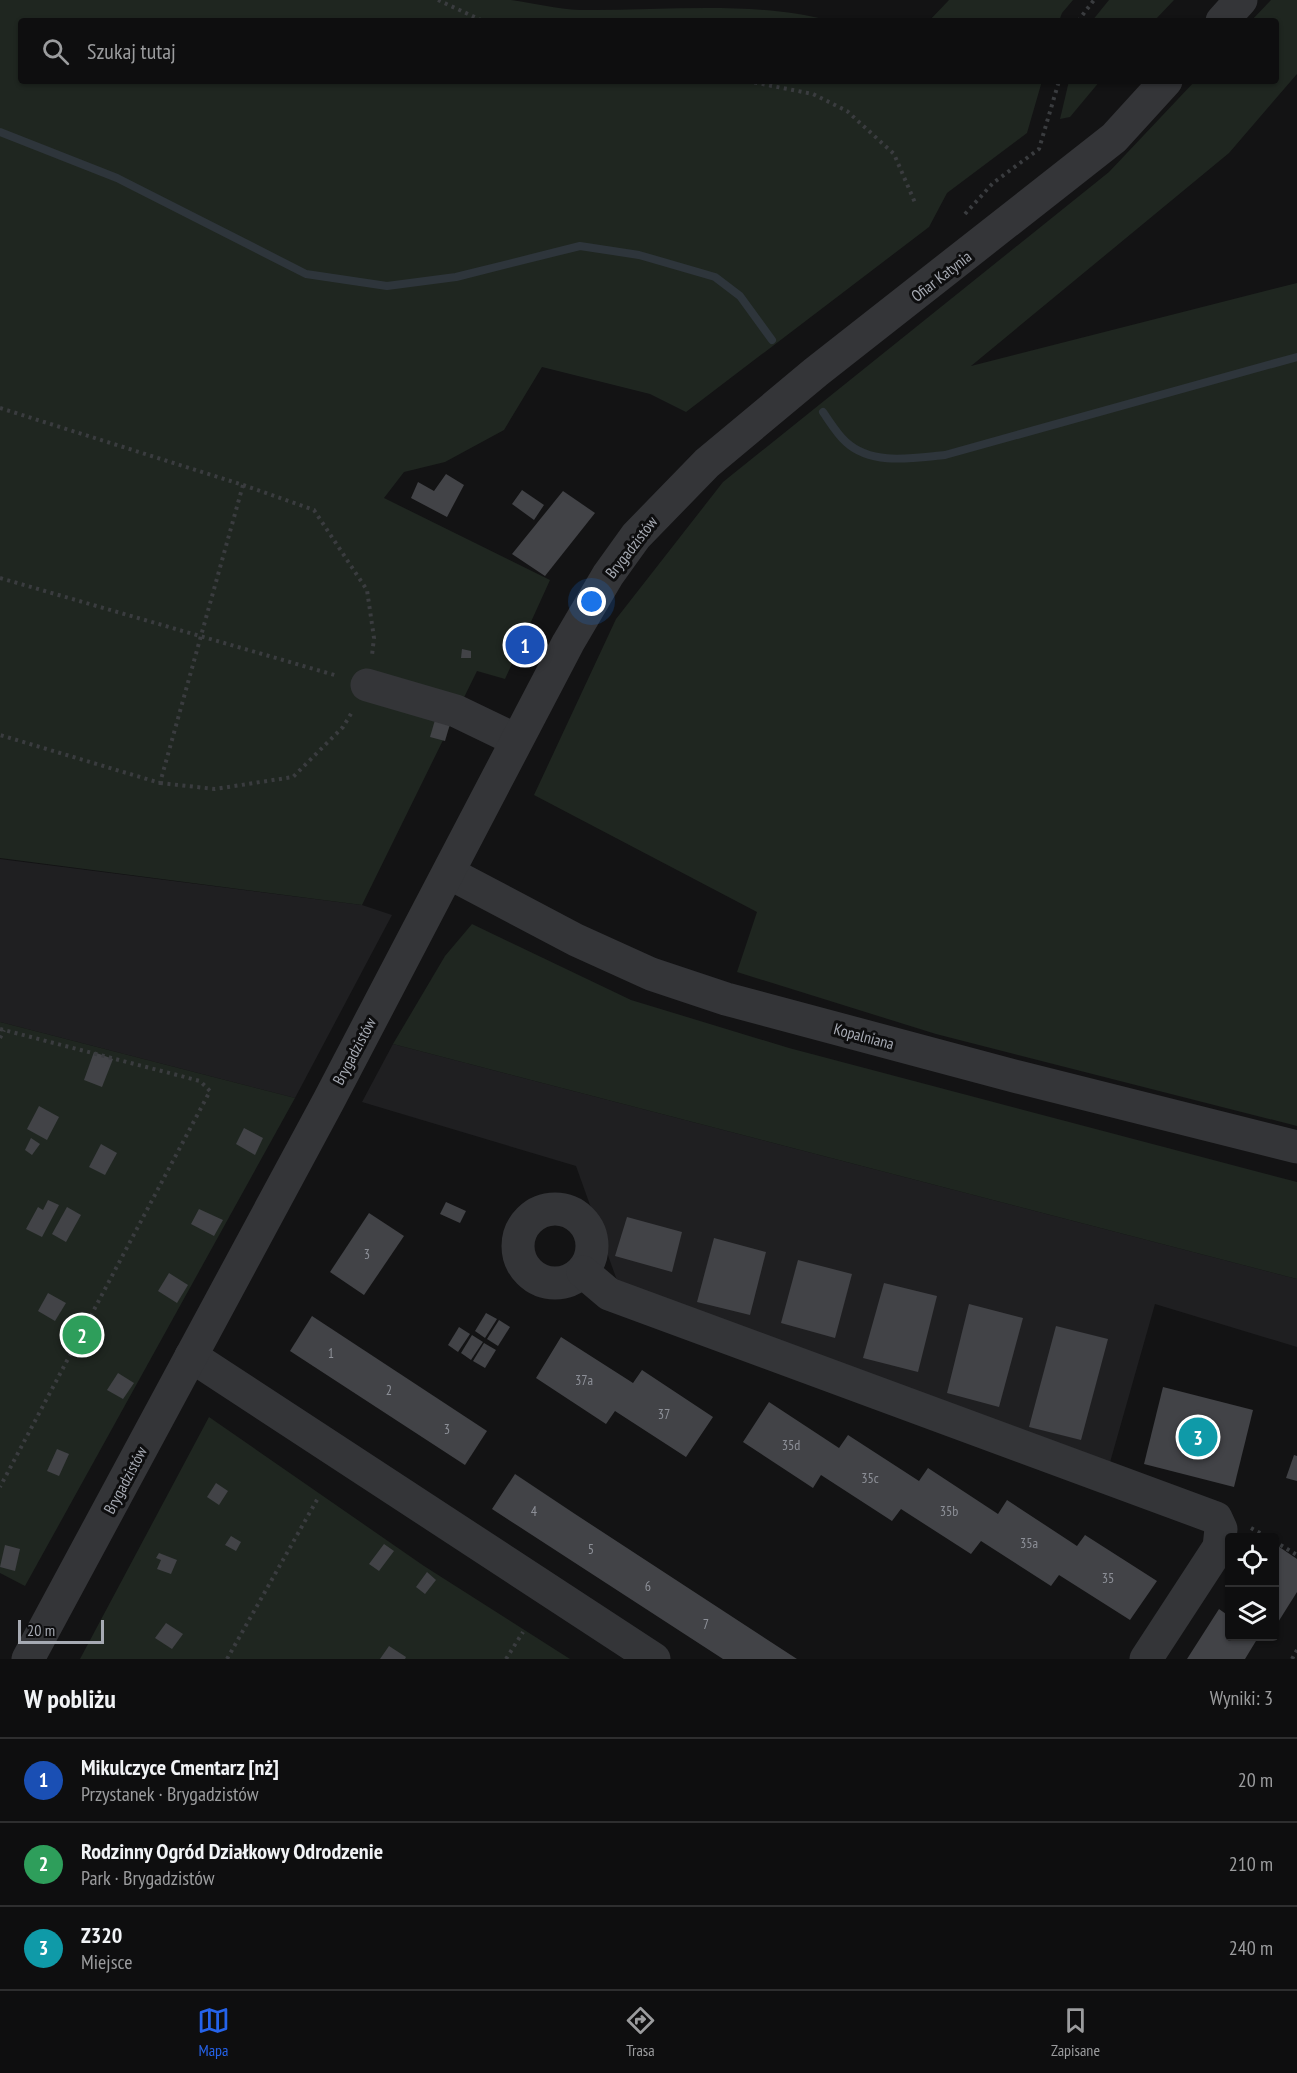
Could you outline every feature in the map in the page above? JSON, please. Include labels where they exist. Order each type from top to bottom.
[{"type":"street","points":[[1225,18],[1241,0]]},
{"type":"street","name":"Ofiar Katynia","points":[[707,463],[816,372],[1114,138],[1163,84]]},
{"type":"street","name":"Brygadzistów","points":[[28,1659],[449,873],[568,643],[608,575],[636,536],[707,463]]},
{"type":"street","points":[[367,685],[456,711],[516,740]]},
{"type":"street","name":"Kopalniana","points":[[449,873],[586,945],[651,974],[726,999],[1018,1077],[1297,1147]]},
{"type":"street","points":[[582,1272],[609,1294],[1216,1518],[1221,1529],[1219,1547],[1146,1659]]},
{"type":"street","points":[[191,1356],[654,1659]]},
{"type":"path","points":[[438,0],[477,18]]},
{"type":"path","points":[[1080,18],[1094,0]]},
{"type":"path","points":[[762,84],[813,94],[847,111],[894,154],[916,205]]},
{"type":"path","points":[[1039,149],[1058,84]]},
{"type":"path","points":[[0,408],[243,485],[314,510],[367,590],[374,638],[367,685],[343,727],[292,777],[215,789],[160,783],[0,735]]},
{"type":"path","points":[[160,783],[243,485]]},
{"type":"path","points":[[0,578],[367,685]]},
{"type":"path","points":[[0,1038],[2,1029],[200,1081],[210,1090],[0,1486]]},
{"type":"path","points":[[227,1659],[318,1498]]},
{"type":"path","points":[[1279,1544],[1297,1555]]},
{"type":"path","points":[[506,1659],[523,1632]]},
{"type":"path","points":[[1292,1659],[1297,1650]]},
{"type":"shaded area","points":[[0,0],[511,0],[580,10],[739,9],[816,18],[18,18],[18,84],[1041,84],[1027,133],[947,193],[929,227],[686,412],[650,394],[542,367],[504,430],[445,462],[404,472],[384,498],[550,580],[505,679],[477,671],[362,905],[0,858]]},
{"type":"shaded area","points":[[949,0],[1073,0],[1060,18],[932,18]]},
{"type":"shaded area","points":[[1109,0],[1174,0],[1157,18],[1094,18]]},
{"type":"shaded area","points":[[1271,0],[1297,0],[1297,74],[1229,153],[971,366],[1297,283],[1297,1126],[936,1034],[737,972],[757,912],[534,795],[616,619],[723,482],[1109,172],[1192,84],[1279,84],[1279,18],[1254,18]]},
{"type":"shaded area","points":[[1068,84],[1098,84],[1070,117],[1060,119]]},
{"type":"shaded area","points":[[0,859],[362,905],[392,915],[295,1098],[0,1022]]},
{"type":"shaded area","points":[[472,924],[631,1000],[789,1048],[1297,1182],[1297,1279],[393,1044],[445,956]]},
{"type":"shaded area","points":[[0,1022],[295,1098],[25,1586],[0,1573]]},
{"type":"shaded area","points":[[393,1044],[1297,1279],[1297,1347],[1155,1304],[1109,1466],[619,1286],[576,1166],[362,1102]]},
{"type":"shaded area","points":[[209,1417],[424,1566],[570,1659],[80,1659]]},
{"type":"building","points":[[446,474],[464,485],[447,517],[411,498],[418,482],[434,491]]},
{"type":"building","points":[[522,490],[544,505],[534,520],[512,504]]},
{"type":"building","points":[[563,491],[595,513],[545,576],[512,554]]},
{"type":"building","points":[[462,649],[471,651],[471,658],[461,658]]},
{"type":"building","points":[[435,720],[450,724],[445,741],[430,737]]},
{"type":"building","points":[[94,1052],[113,1059],[102,1087],[84,1080]]},
{"type":"building","points":[[39,1106],[59,1117],[47,1140],[27,1129]]},
{"type":"building","points":[[244,1128],[263,1138],[255,1155],[236,1144]]},
{"type":"building","points":[[31,1138],[40,1144],[32,1155],[25,1150]]},
{"type":"building","points":[[101,1144],[117,1153],[105,1175],[89,1167]]},
{"type":"building","points":[[48,1200],[59,1205],[42,1237],[26,1229],[38,1207],[43,1210]]},
{"type":"building","points":[[446,1202],[466,1211],[460,1223],[440,1214]]},
{"type":"building","points":[[67,1207],[81,1215],[66,1242],[52,1234]]},
{"type":"building","points":[[199,1209],[223,1220],[214,1236],[191,1224]]},
{"type":"building","points":[[369,1213],[404,1236],[364,1295],[330,1272]]},
{"type":"building","points":[[627,1217],[682,1232],[672,1272],[615,1256]]},
{"type":"building","points":[[714,1238],[766,1252],[750,1315],[697,1302]]},
{"type":"building","points":[[798,1260],[852,1274],[835,1338],[781,1323]]},
{"type":"building","points":[[169,1273],[188,1285],[177,1303],[158,1291]]},
{"type":"building","points":[[884,1283],[937,1296],[918,1372],[863,1358]]},
{"type":"building","points":[[48,1293],[66,1303],[55,1321],[38,1311]]},
{"type":"building","points":[[969,1304],[1023,1318],[999,1407],[947,1393]]},
{"type":"building","points":[[486,1313],[497,1319],[485,1338],[475,1331]]},
{"type":"building","points":[[312,1316],[487,1431],[465,1465],[290,1351]]},
{"type":"building","points":[[499,1320],[510,1327],[498,1346],[487,1339]]},
{"type":"building","points":[[1056,1326],[1108,1339],[1081,1440],[1029,1427]]},
{"type":"building","points":[[459,1327],[470,1334],[458,1352],[448,1345]]},
{"type":"building","points":[[472,1335],[483,1342],[471,1360],[461,1353]]},
{"type":"building","points":[[561,1337],[633,1383],[642,1370],[713,1417],[686,1457],[615,1411],[606,1424],[536,1378]]},
{"type":"building","points":[[484,1343],[496,1350],[485,1368],[473,1361]]},
{"type":"building","points":[[118,1373],[134,1383],[123,1399],[107,1390]]},
{"type":"building","points":[[1163,1387],[1253,1410],[1234,1487],[1144,1464]]},
{"type":"building","points":[[769,1402],[839,1448],[848,1435],[919,1481],[928,1468],[998,1514],[1007,1500],[1077,1546],[1085,1535],[1157,1581],[1130,1620],[1059,1575],[1051,1586],[981,1541],[971,1554],[901,1509],[892,1521],[821,1475],[813,1488],[743,1442]]},
{"type":"building","points":[[57,1449],[69,1454],[59,1476],[47,1471]]},
{"type":"building","points":[[1294,1455],[1297,1456],[1297,1481],[1286,1478]]},
{"type":"building","points":[[515,1474],[797,1659],[723,1659],[492,1509]]},
{"type":"building","points":[[216,1483],[228,1491],[219,1505],[207,1497]]},
{"type":"building","points":[[231,1536],[241,1542],[236,1551],[225,1545]]},
{"type":"building","points":[[384,1544],[394,1551],[379,1571],[369,1564]]},
{"type":"building","points":[[5,1545],[20,1549],[15,1571],[0,1567]]},
{"type":"building","points":[[1279,1547],[1297,1559],[1297,1592],[1279,1621]]},
{"type":"building","points":[[159,1553],[177,1560],[171,1574],[157,1569],[161,1560],[156,1558]]},
{"type":"building","points":[[427,1572],[436,1580],[425,1594],[416,1587]]},
{"type":"building","points":[[1219,1609],[1225,1613],[1225,1641],[1256,1641],[1245,1659],[1187,1659]]},
{"type":"building","points":[[166,1623],[183,1634],[172,1649],[155,1638]]},
{"type":"building","points":[[389,1646],[406,1657],[405,1659],[380,1659]]},
{"type":"waterway","points":[[0,132],[117,178],[306,274],[387,286],[456,277],[580,246],[639,255],[715,277],[740,296],[772,340]]},
{"type":"waterway","points":[[823,412],[837,432],[856,450],[868,455],[893,459],[920,458],[945,455],[1297,357]]},
{"type":"place","name":"Mikulczyce Cmentarz [nż]","points":[[525,645]]},
{"type":"place","name":"Rodzinny Ogród Działkowy Odrodzenie","points":[[82,1335]]},
{"type":"place","name":"Z320","points":[[1198,1437]]}]
